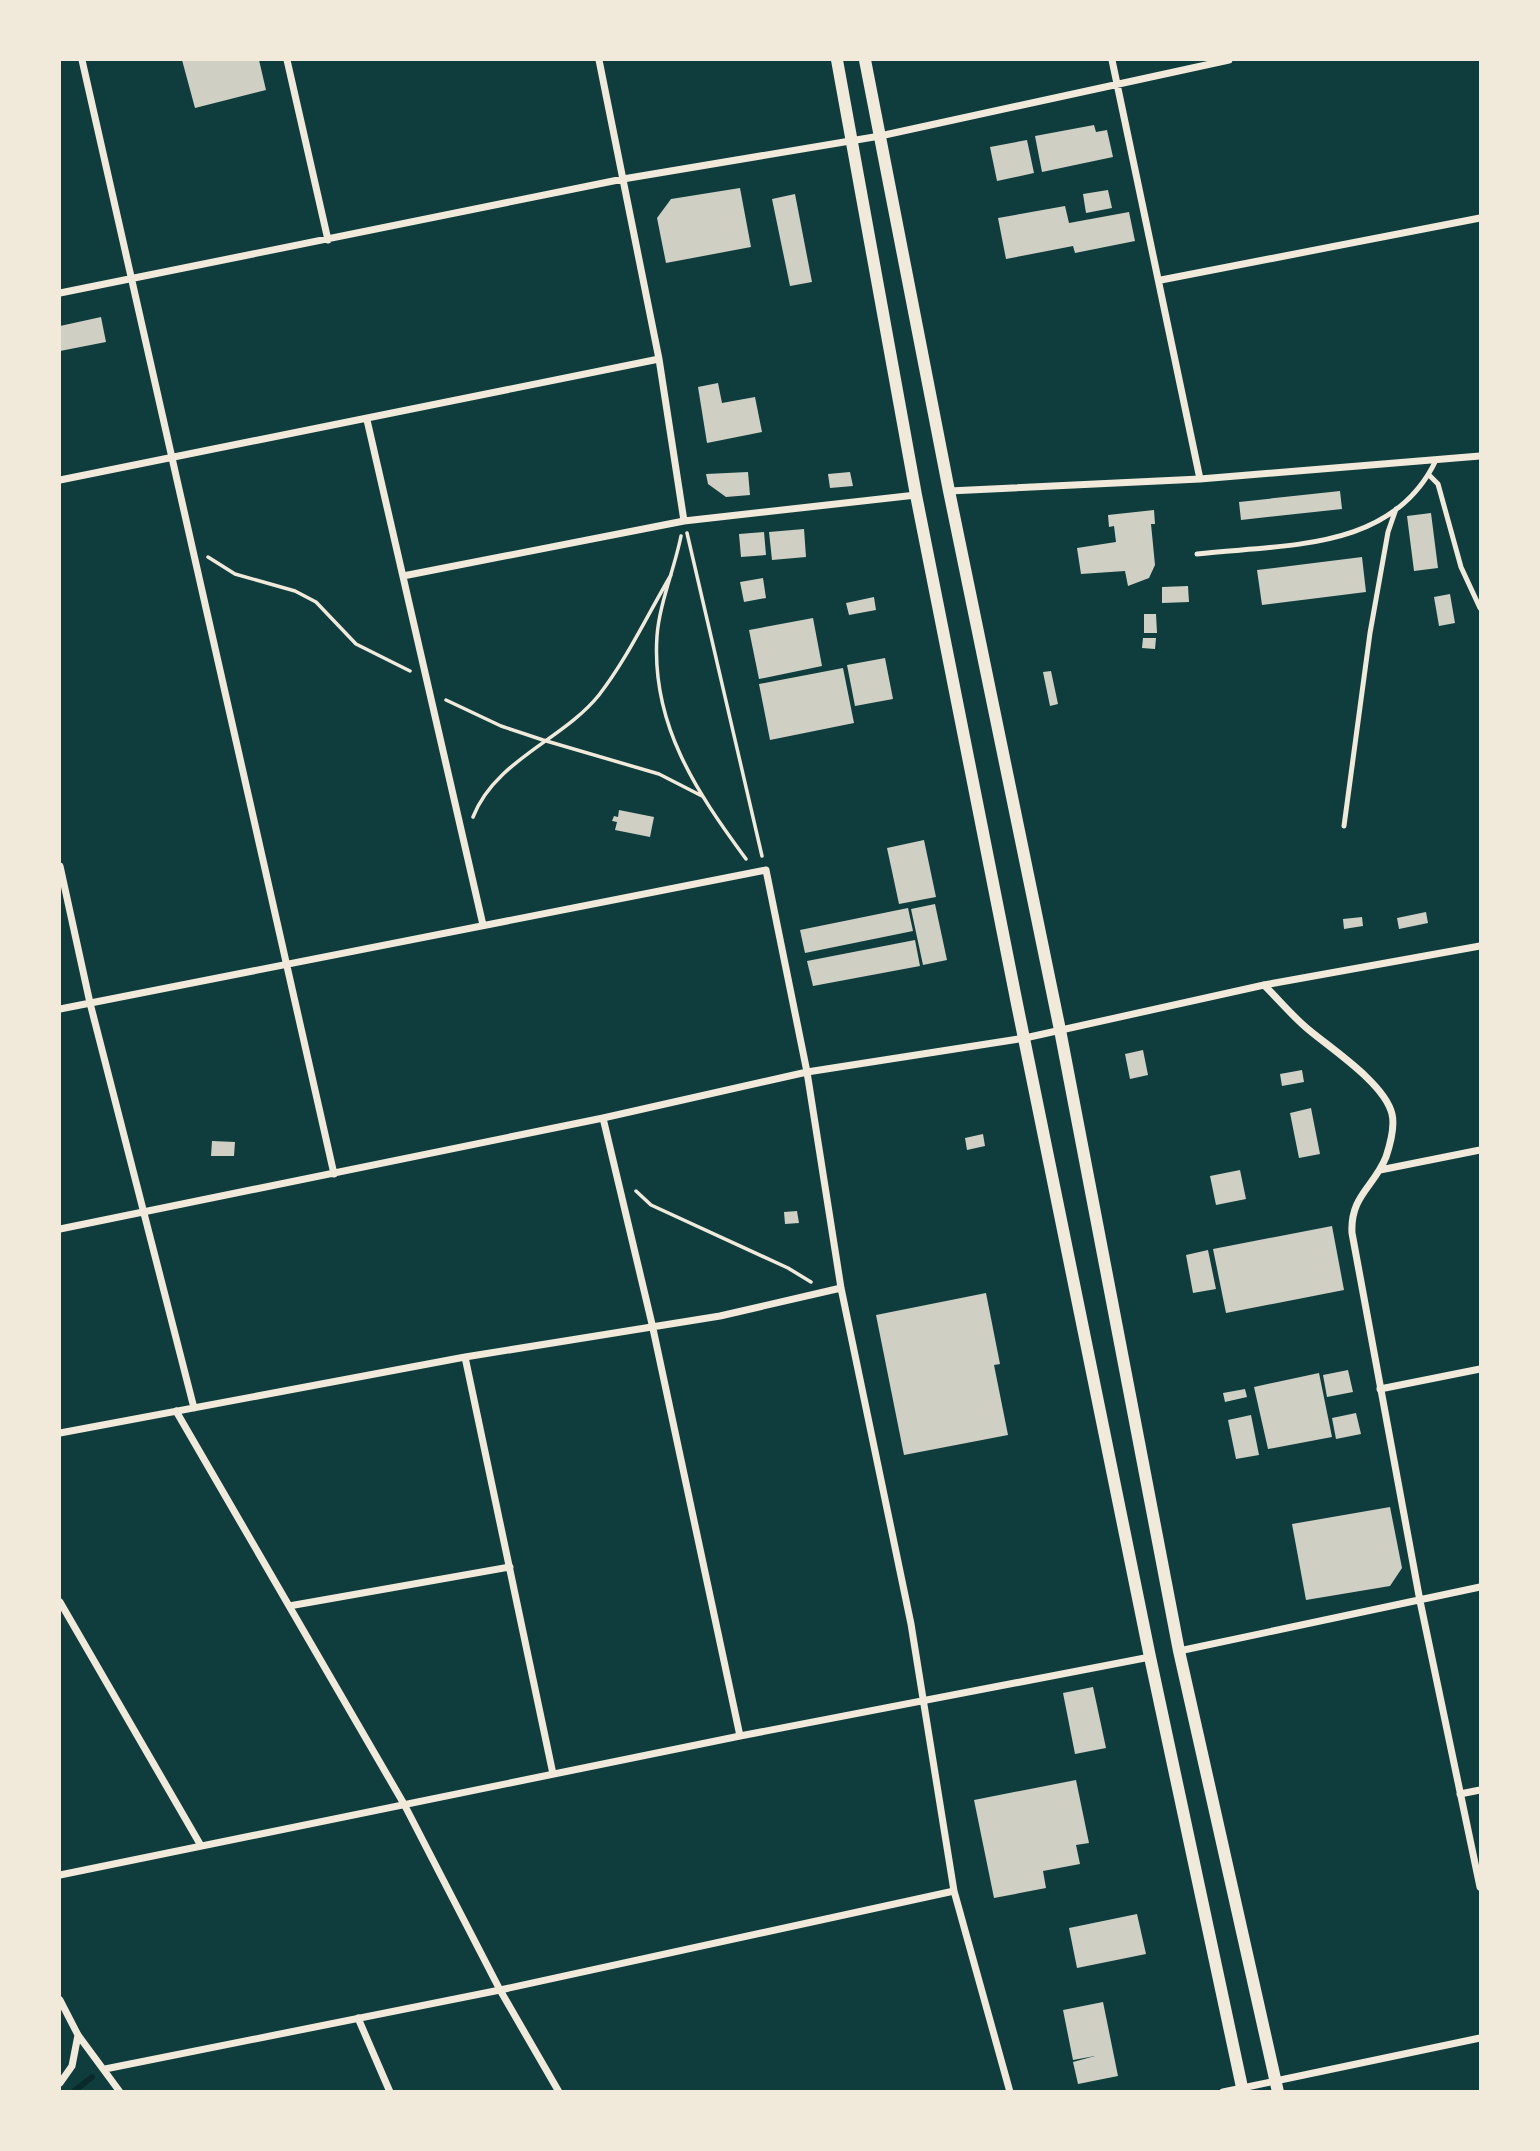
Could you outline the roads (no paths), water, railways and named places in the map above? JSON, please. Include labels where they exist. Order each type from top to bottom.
[{"type":"street","points":[[82,60],[334,1174]]},
{"type":"street","points":[[287,60],[328,240]]},
{"type":"street","points":[[599,60],[659,359],[684,521]]},
{"type":"street","points":[[837,60],[916,495],[1150,1657],[1242,2089]]},
{"type":"street","points":[[865,60],[949,491],[1060,1030],[1179,1651],[1276,2085]]},
{"type":"street","points":[[1112,60],[1161,280],[1200,480]]},
{"type":"street","points":[[60,293],[623,179],[880,136],[1229,60]]},
{"type":"street","points":[[1161,280],[1480,218]]},
{"type":"street","points":[[60,480],[659,359]]},
{"type":"street","points":[[367,420],[484,925]]},
{"type":"street","points":[[949,491],[1200,480],[1480,456]]},
{"type":"street","points":[[403,576],[684,521],[916,495]]},
{"type":"street","points":[[60,866],[63,898],[194,1408]]},
{"type":"street","points":[[60,1009],[766,870],[807,1072],[841,1288],[906,1602],[954,1891],[1010,2091]]},
{"type":"street","points":[[60,1229],[603,1118],[807,1072],[1025,1038],[1264,985],[1480,946]]},
{"type":"street","points":[[1264,985],[1308,1029],[1380,1092],[1392,1114],[1392,1131],[1380,1170],[1356,1202],[1351,1216],[1420,1601],[1480,1887]]},
{"type":"street","points":[[603,1118],[652,1324],[740,1736]]},
{"type":"street","points":[[1380,1170],[1480,1150]]},
{"type":"street","points":[[60,1433],[465,1357],[652,1324],[720,1316],[841,1288]]},
{"type":"street","points":[[465,1357],[553,1774]]},
{"type":"street","points":[[1380,1389],[1480,1369]]},
{"type":"street","points":[[176,1412],[404,1804],[500,1990],[559,2091]]},
{"type":"street","points":[[289,1606],[510,1567]]},
{"type":"street","points":[[1179,1651],[1480,1587]]},
{"type":"street","points":[[60,1602],[200,1844]]},
{"type":"street","points":[[60,1875],[200,1844],[923,1699],[1150,1657]]},
{"type":"street","points":[[1460,1794],[1480,1790]]},
{"type":"street","points":[[105,2069],[500,1990],[954,1891]]},
{"type":"street","points":[[60,2000],[78,2035],[120,2091]]},
{"type":"street","points":[[358,2018],[390,2091]]},
{"type":"street","points":[[60,2083],[72,2066],[78,2035]]},
{"type":"street","points":[[1223,2091],[1276,2085],[1480,2038]]},
{"type":"lane","points":[[1197,554],[1339,538],[1367,528],[1396,509],[1424,485],[1436,460]]},
{"type":"lane","points":[[1429,475],[1438,484],[1461,567],[1480,608]]},
{"type":"lane","points":[[1344,826],[1370,633],[1388,532],[1396,509]]},
{"type":"waterway","points":[[73,2092],[92,2077]]}]
